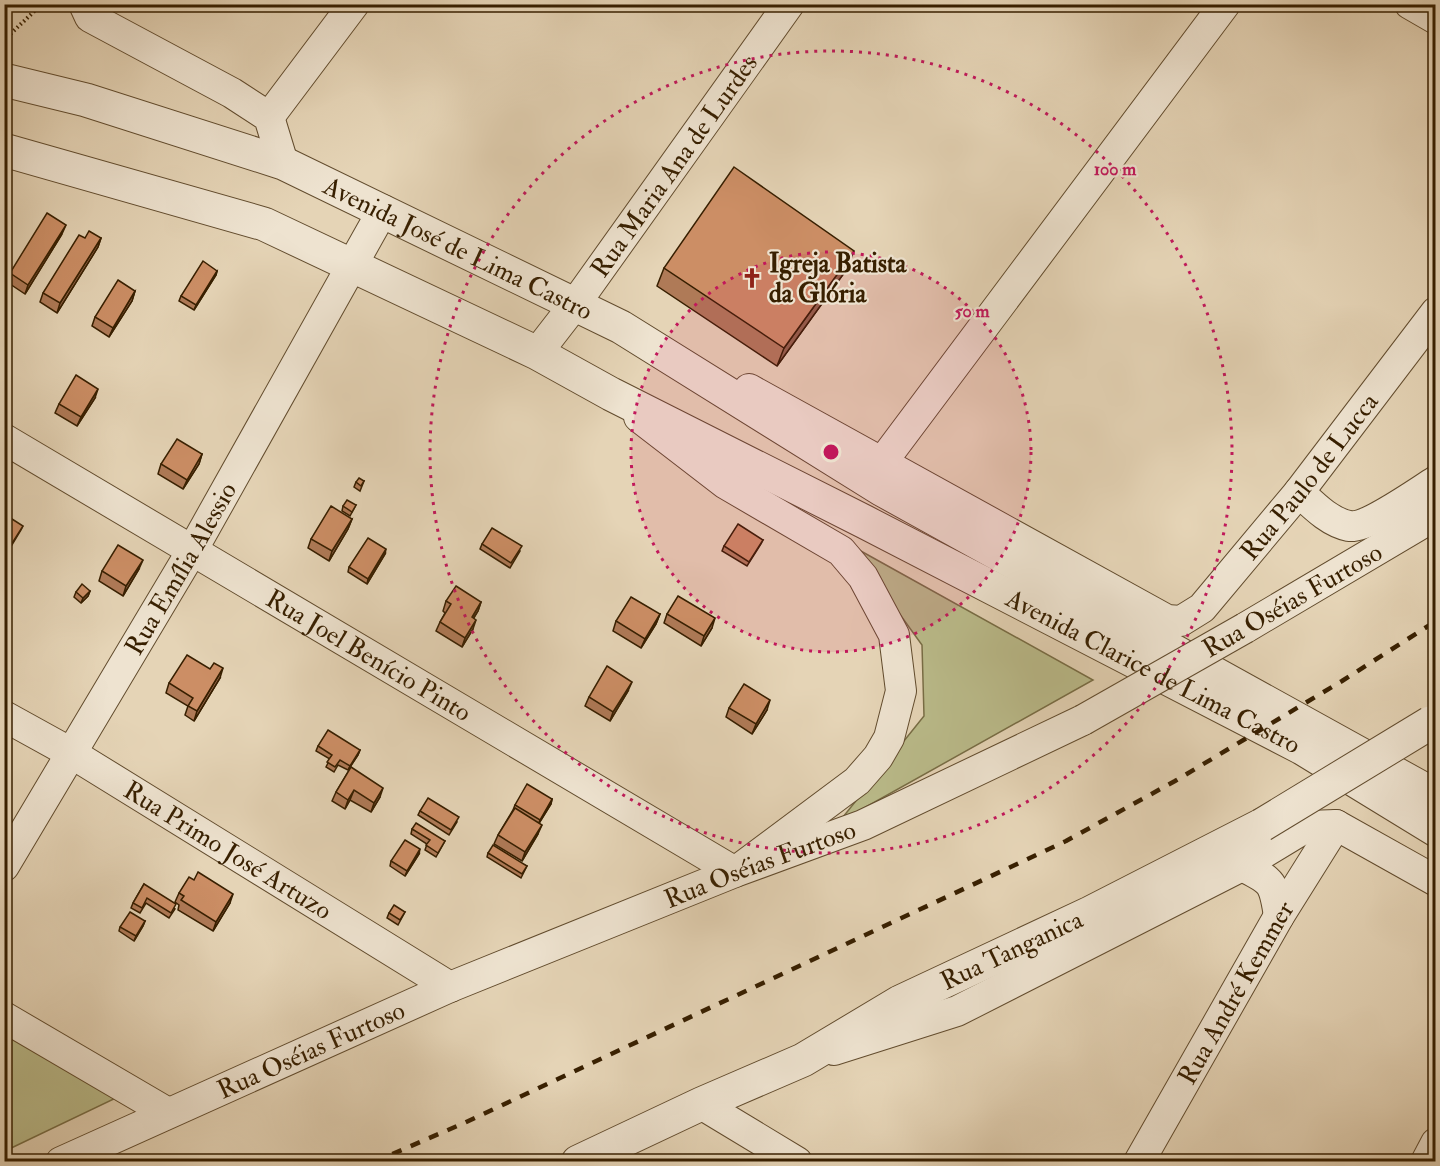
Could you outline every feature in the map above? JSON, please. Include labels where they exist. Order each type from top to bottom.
[{"type":"street","points":[[84,4],[90,17],[232,93],[269,117],[283,163]]},
{"type":"street","points":[[269,117],[354,4]]},
{"type":"street","name":"Rua Maria Ana de Lurdes","points":[[537,353],[575,304],[789,4]]},
{"type":"street","points":[[882,475],[1225,4]]},
{"type":"street","points":[[1410,4],[1436,19]]},
{"type":"street","name":"Avenida José de Lima Castro","points":[[4,80],[86,100],[283,163],[621,327],[882,475]]},
{"type":"street","points":[[4,150],[264,224],[537,353],[611,394],[726,484],[841,551],[863,577],[894,635],[901,691],[889,738],[878,757],[857,781],[735,872]]},
{"type":"street","name":"Rua Emília Alessio","points":[[4,866],[194,549],[383,210]]},
{"type":"street","name":"Rua Paulo de Lucca","points":[[882,475],[1167,620],[1181,621],[1202,608],[1299,492],[1436,312]]},
{"type":"street","name":"Avenida Clarice de Lima Castro","points":[[611,394],[865,522],[1302,748],[1436,830]]},
{"type":"street","name":"Rua Joel Benício Pinto","points":[[4,438],[735,872]]},
{"type":"street","name":"Avenida Clarice de Lima Castro","points":[[882,475],[1436,796]]},
{"type":"street","points":[[1299,492],[1316,508],[1334,520],[1351,526],[1373,520],[1436,481]]},
{"type":"street","name":"Rua Oséias Furtoso","points":[[61,1161],[450,987],[735,872],[863,825],[1083,720],[1436,515]]},
{"type":"street","name":"Rua Primo José Artuzo","points":[[4,716],[71,753],[450,987]]},
{"type":"street","name":"Rua Tanganica","points":[[578,1161],[803,1060],[900,1002],[1090,913],[1262,825],[1433,721]]},
{"type":"street","points":[[803,1060],[957,1011],[1242,866],[1308,826],[1336,825],[1436,881]]},
{"type":"street","name":"Rua André Kemmer","points":[[1140,1161],[1279,916],[1336,825]]},
{"type":"street","points":[[1242,866],[1263,876],[1275,889],[1279,916]]},
{"type":"street","points":[[4,1017],[168,1113]]},
{"type":"street","points":[[701,1104],[797,1161]]},
{"type":"street","points":[[1426,1161],[1436,1143]]},
{"type":"path","points":[[4,40],[42,4]]},
{"type":"green space","points":[[850,545],[1093,680],[839,822],[924,716],[922,645]]},
{"type":"green space","points":[[5,1032],[118,1097],[5,1151]]},
{"type":"building","name":"Igreja Batista da Glória","points":[[734,167],[854,251],[784,348],[664,268]]},
{"type":"building","points":[[47,213],[66,225],[28,285],[10,273]]},
{"type":"building","points":[[89,231],[101,238],[60,303],[43,293],[79,235],[85,238]]},
{"type":"building","points":[[203,261],[217,271],[196,305],[181,296]]},
{"type":"building","points":[[118,280],[135,291],[113,328],[95,317]]},
{"type":"building","points":[[76,375],[98,389],[81,417],[59,404]]},
{"type":"building","points":[[177,439],[202,454],[187,480],[161,464]]},
{"type":"building","points":[[359,478],[364,481],[361,486],[356,482]]},
{"type":"building","points":[[347,500],[356,505],[352,512],[343,506]]},
{"type":"building","points":[[331,506],[352,519],[332,551],[311,539]]},
{"type":"building","points":[[12,519],[23,526],[4,556],[4,531]]},
{"type":"building","points":[[738,524],[763,540],[749,562],[724,546]]},
{"type":"building","points":[[492,528],[522,546],[511,563],[482,544]]},
{"type":"building","points":[[368,538],[386,549],[368,579],[349,567]]},
{"type":"building","points":[[118,545],[143,560],[126,586],[102,571]]},
{"type":"building","points":[[82,584],[90,591],[83,598],[76,592]]},
{"type":"building","points":[[456,586],[481,602],[472,617],[476,620],[465,638],[440,622],[451,604],[446,601]]},
{"type":"building","points":[[678,596],[715,618],[704,636],[667,614]]},
{"type":"building","points":[[631,597],[660,614],[645,639],[616,621]]},
{"type":"building","points":[[187,655],[210,669],[214,663],[223,668],[197,711],[188,706],[193,698],[169,683]]},
{"type":"building","points":[[607,666],[632,682],[613,712],[589,697]]},
{"type":"building","points":[[744,684],[770,700],[756,724],[729,708]]},
{"type":"building","points":[[328,730],[360,750],[350,766],[340,760],[335,767],[327,762],[332,755],[318,746]]},
{"type":"building","points":[[351,767],[383,788],[374,803],[354,790],[348,800],[336,792]]},
{"type":"building","points":[[527,784],[552,799],[540,820],[515,805]]},
{"type":"building","points":[[428,798],[459,817],[451,830],[420,811]]},
{"type":"building","points":[[515,808],[542,825],[525,852],[498,835]]},
{"type":"building","points":[[416,823],[445,841],[438,853],[426,845],[430,840],[412,829]]},
{"type":"building","points":[[405,840],[420,849],[407,871],[391,861]]},
{"type":"building","points":[[493,845],[527,866],[522,874],[488,853]]},
{"type":"building","points":[[198,872],[233,894],[216,922],[181,900],[184,896],[179,893],[189,877],[194,880]]},
{"type":"building","points":[[144,884],[176,904],[171,913],[147,898],[142,908],[133,903]]},
{"type":"building","points":[[394,905],[405,912],[400,920],[389,913]]},
{"type":"building","points":[[130,912],[145,921],[136,936],[120,927]]},
{"type":"railway","points":[[374,1162],[464,1123],[1066,841],[1175,781],[1342,681],[1436,621]]},
{"type":"place","name":"Igreja Batista da Glória","points":[[752,278]]}]
